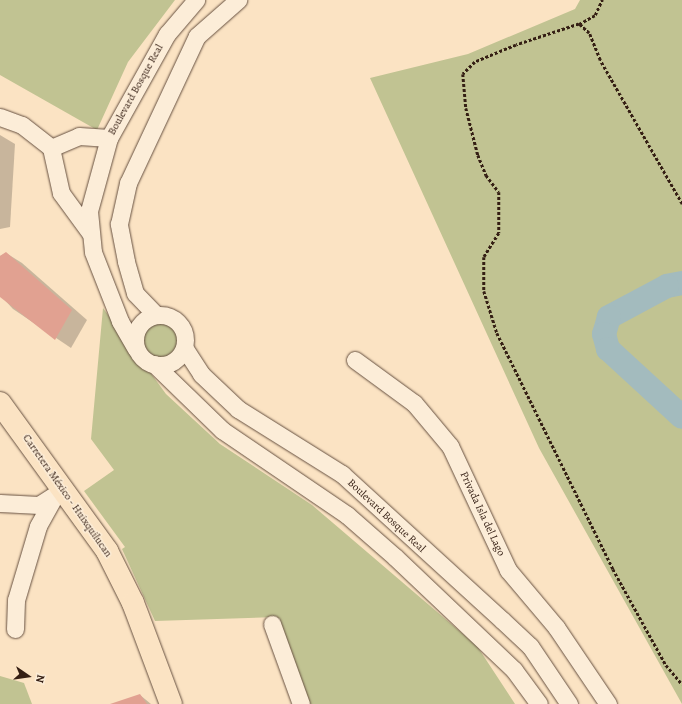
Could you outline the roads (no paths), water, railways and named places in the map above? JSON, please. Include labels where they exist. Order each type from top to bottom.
[{"type":"main road","name":"Carretera México - Huixquilucan","points":[[0,403],[59,490],[120,574],[171,704]]},
{"type":"street","name":"Boulevard Bosque Real","points":[[136,349],[106,288],[93,252],[89,211],[109,138],[168,34],[196,0]]},
{"type":"street","points":[[154,364],[173,362],[185,349],[186,339],[177,321],[156,315],[135,293],[126,261],[119,224],[128,184],[197,36],[238,0]]},
{"type":"street","points":[[0,117],[22,126],[51,148],[61,193],[91,234]]},
{"type":"street","points":[[51,148],[79,136],[109,138]]},
{"type":"street","points":[[156,315],[137,327],[136,349],[143,358],[154,364],[222,430],[348,515],[390,552],[514,670],[539,704]]},
{"type":"street","name":"Boulevard Bosque Real","points":[[185,349],[201,374],[238,409],[342,474],[530,646],[569,704]]},
{"type":"street","name":"Privada Isla del Lago","points":[[355,360],[414,403],[450,446],[508,570],[556,627],[608,704]]},
{"type":"street","points":[[0,503],[39,505],[59,490]]},
{"type":"street","points":[[15,629],[16,600],[36,533],[59,490]]},
{"type":"street","points":[[272,624],[301,704]]},
{"type":"waterway","points":[[682,283],[667,286],[609,317],[604,334],[608,349],[682,417]]}]
